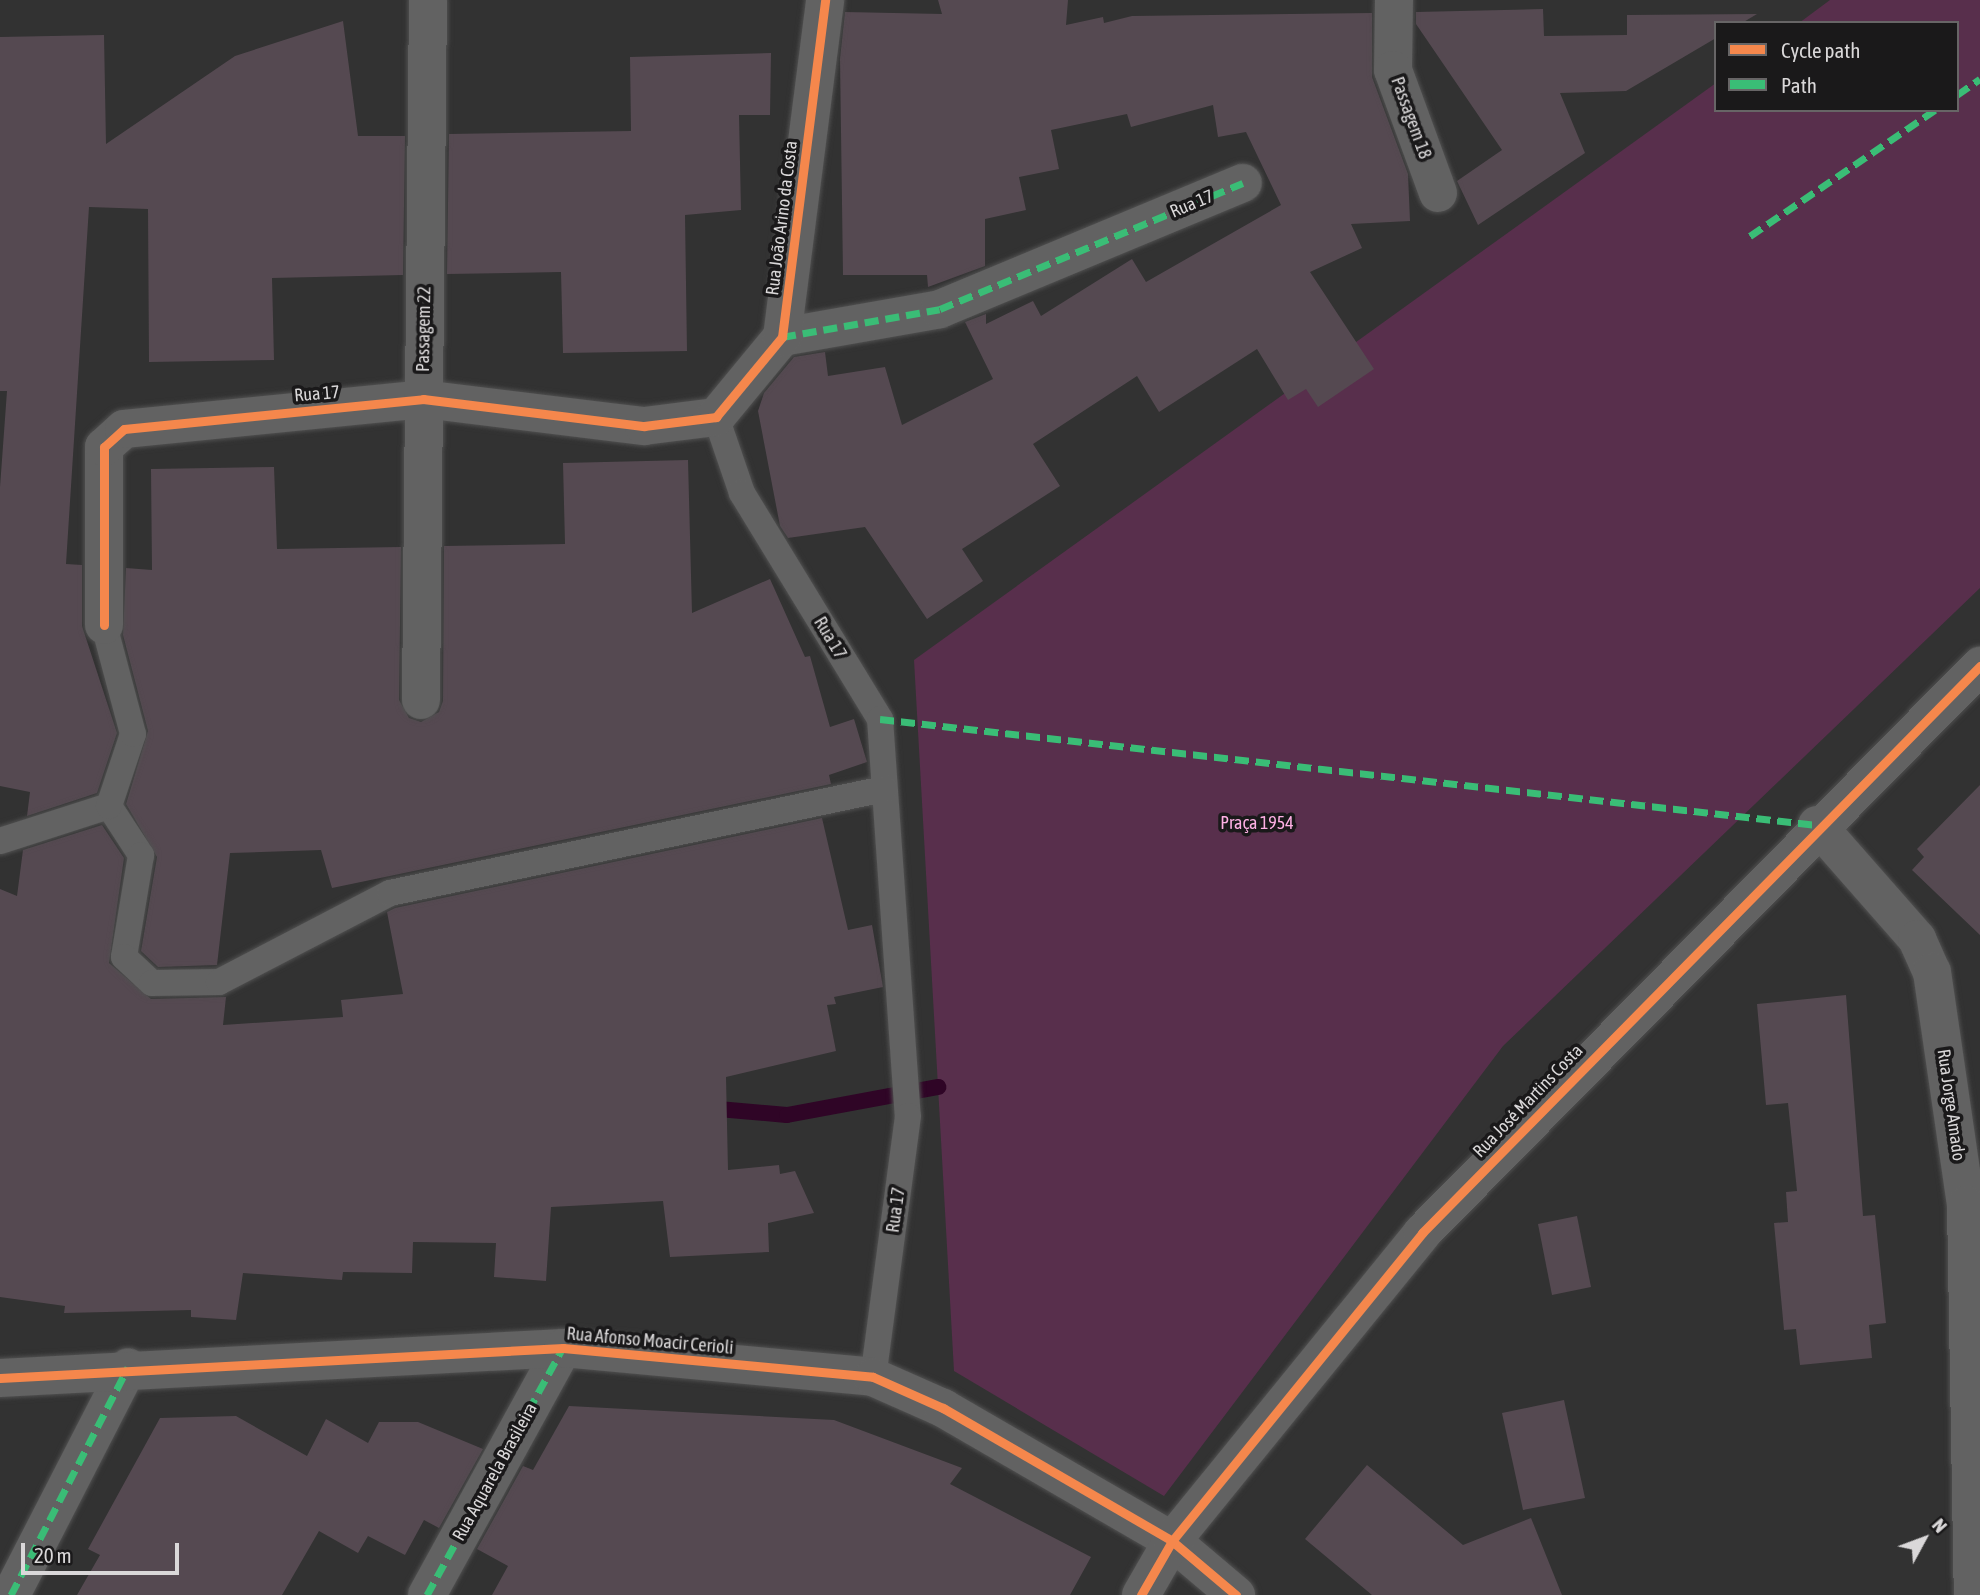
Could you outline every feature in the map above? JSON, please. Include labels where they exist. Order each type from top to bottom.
[{"type":"street","name":"Passagem 22","points":[[421,700],[428,0]]},
{"type":"street","name":"Rua João Arino da Costa","points":[[782,337],[825,0]]},
{"type":"street","name":"Passagem 18","points":[[1394,0],[1393,70],[1438,193]]},
{"type":"street","name":"Rua 17","points":[[782,337],[940,309],[1243,183]]},
{"type":"street","points":[[716,417],[782,337]]},
{"type":"street","name":"Rua 17","points":[[104,625],[104,447],[124,429],[423,399],[644,426],[716,417]]},
{"type":"street","name":"Rua José Martins Costa","points":[[1141,1595],[1172,1541],[1422,1233],[1817,825],[1980,666]]},
{"type":"street","name":"Rua Jorge Amado","points":[[1817,825],[1917,939],[1932,972],[1973,1198],[1973,1595]]},
{"type":"street","name":"Rua Afonso Moacir Cerioli","points":[[0,1378],[128,1367],[564,1348],[873,1377],[943,1408],[1172,1541],[1236,1595]]},
{"type":"street","name":"Rua Aquarela Brasileira","points":[[427,1595],[564,1348]]},
{"type":"street","points":[[11,1595],[128,1367]]},
{"type":"lane","name":"Rua 17","points":[[716,417],[742,493],[880,719],[908,1116],[873,1377]]},
{"type":"lane","points":[[104,625],[133,734],[109,806]]},
{"type":"lane","points":[[109,806],[141,855],[124,957],[152,983],[219,982],[390,893],[884,789]]},
{"type":"lane","points":[[0,841],[109,806]]},
{"type":"green space","name":"Praça 1954","points":[[1830,0],[1980,0],[1980,588],[1503,1046],[1164,1496],[954,1371],[914,660],[1714,84],[1714,112],[1959,112],[1959,21],[1802,21]]},
{"type":"building","points":[[938,0],[1068,0],[1066,25],[1103,17],[1104,23],[1132,16],[1372,13],[1372,77],[1408,174],[1410,221],[1351,224],[1362,248],[1310,272],[1374,369],[1318,407],[1306,389],[1288,400],[1257,349],[1159,412],[1137,376],[1033,444],[1060,486],[962,549],[983,581],[927,619],[865,527],[788,538],[780,526],[758,411],[764,393],[794,357],[825,352],[828,376],[885,367],[902,425],[993,379],[965,322],[986,314],[986,324],[1033,301],[1041,316],[1132,259],[1146,282],[1281,205],[1246,132],[1218,137],[1213,105],[1131,127],[1127,114],[1051,130],[1059,169],[1019,177],[1026,210],[985,219],[985,266],[928,287],[927,275],[843,275],[840,59],[845,12],[942,14]]},
{"type":"building","points":[[1543,9],[1544,36],[1627,35],[1627,15],[1757,14],[1745,21],[1714,21],[1714,39],[1626,91],[1560,93],[1585,153],[1478,225],[1457,181],[1502,150],[1416,24],[1416,12]]},
{"type":"building","points":[[343,21],[358,136],[405,136],[403,275],[272,278],[274,360],[149,362],[148,209],[89,207],[66,564],[82,565],[82,626],[117,733],[97,793],[27,816],[30,792],[0,786],[0,487],[7,391],[0,391],[0,37],[104,35],[106,144],[235,56]]},
{"type":"building","points":[[771,53],[770,115],[739,115],[741,210],[685,215],[687,351],[563,353],[561,272],[447,274],[449,134],[631,131],[630,57]]},
{"type":"building","points":[[688,460],[692,613],[770,579],[805,657],[810,656],[830,727],[854,719],[867,762],[829,775],[831,784],[332,888],[321,850],[230,853],[217,965],[158,967],[141,951],[157,857],[126,804],[148,731],[123,635],[126,568],[152,570],[151,469],[274,467],[277,549],[401,547],[399,700],[409,718],[421,722],[439,712],[443,701],[444,546],[565,544],[563,463]]},
{"type":"building","points":[[1980,785],[1980,935],[1912,870],[1924,857],[1917,849]]},
{"type":"building","points":[[822,818],[848,930],[872,925],[883,987],[834,997],[836,1004],[827,1005],[836,1051],[726,1077],[728,1170],[779,1165],[780,1174],[795,1171],[814,1213],[768,1223],[769,1252],[670,1257],[663,1201],[551,1207],[546,1281],[494,1277],[496,1243],[413,1242],[412,1273],[343,1272],[342,1280],[243,1273],[236,1320],[191,1317],[191,1310],[64,1313],[65,1306],[0,1297],[0,889],[17,896],[23,850],[102,825],[124,858],[109,963],[151,999],[226,997],[223,1025],[343,1017],[341,1000],[403,994],[387,912],[395,908]]},
{"type":"building","points":[[1846,995],[1863,1216],[1875,1215],[1886,1323],[1869,1325],[1872,1358],[1800,1365],[1796,1329],[1784,1330],[1774,1223],[1788,1222],[1786,1192],[1797,1191],[1788,1103],[1766,1105],[1757,1004]]},
{"type":"building","points":[[1577,1216],[1591,1287],[1552,1295],[1538,1224]]},
{"type":"building","points":[[1564,1400],[1585,1498],[1523,1510],[1502,1413]]},
{"type":"building","points":[[569,1406],[834,1420],[962,1468],[950,1484],[1091,1557],[1070,1595],[492,1595],[508,1566],[477,1549],[523,1466],[533,1470]]},
{"type":"building","points":[[236,1416],[307,1456],[326,1419],[368,1443],[379,1422],[418,1422],[483,1449],[439,1528],[424,1520],[405,1555],[368,1536],[358,1553],[319,1531],[282,1595],[77,1595],[100,1555],[88,1549],[160,1418]]},
{"type":"building","points":[[1367,1465],[1463,1545],[1531,1518],[1562,1595],[1372,1595],[1305,1539]]},
{"type":"waterway","points":[[707,1108],[787,1115],[938,1087]]},
{"type":"marked path","points":[[1959,94],[1980,79]]},
{"type":"marked path","points":[[1750,236],[1932,112]]},
{"type":"marked path","points":[[782,337],[940,309],[1243,183]]},
{"type":"marked path","points":[[880,719],[1817,825]]},
{"type":"marked path","points":[[427,1595],[563,1348]]},
{"type":"marked path","points":[[11,1595],[128,1367]]},
{"type":"cycle path","points":[[104,625],[104,447],[124,429],[423,399],[644,426],[716,417],[782,337],[825,0]]},
{"type":"cycle path","points":[[1141,1595],[1172,1541],[1422,1233],[1980,666]]},
{"type":"cycle path","points":[[0,1378],[563,1348],[873,1377],[943,1408],[1172,1541],[1236,1595]]}]
